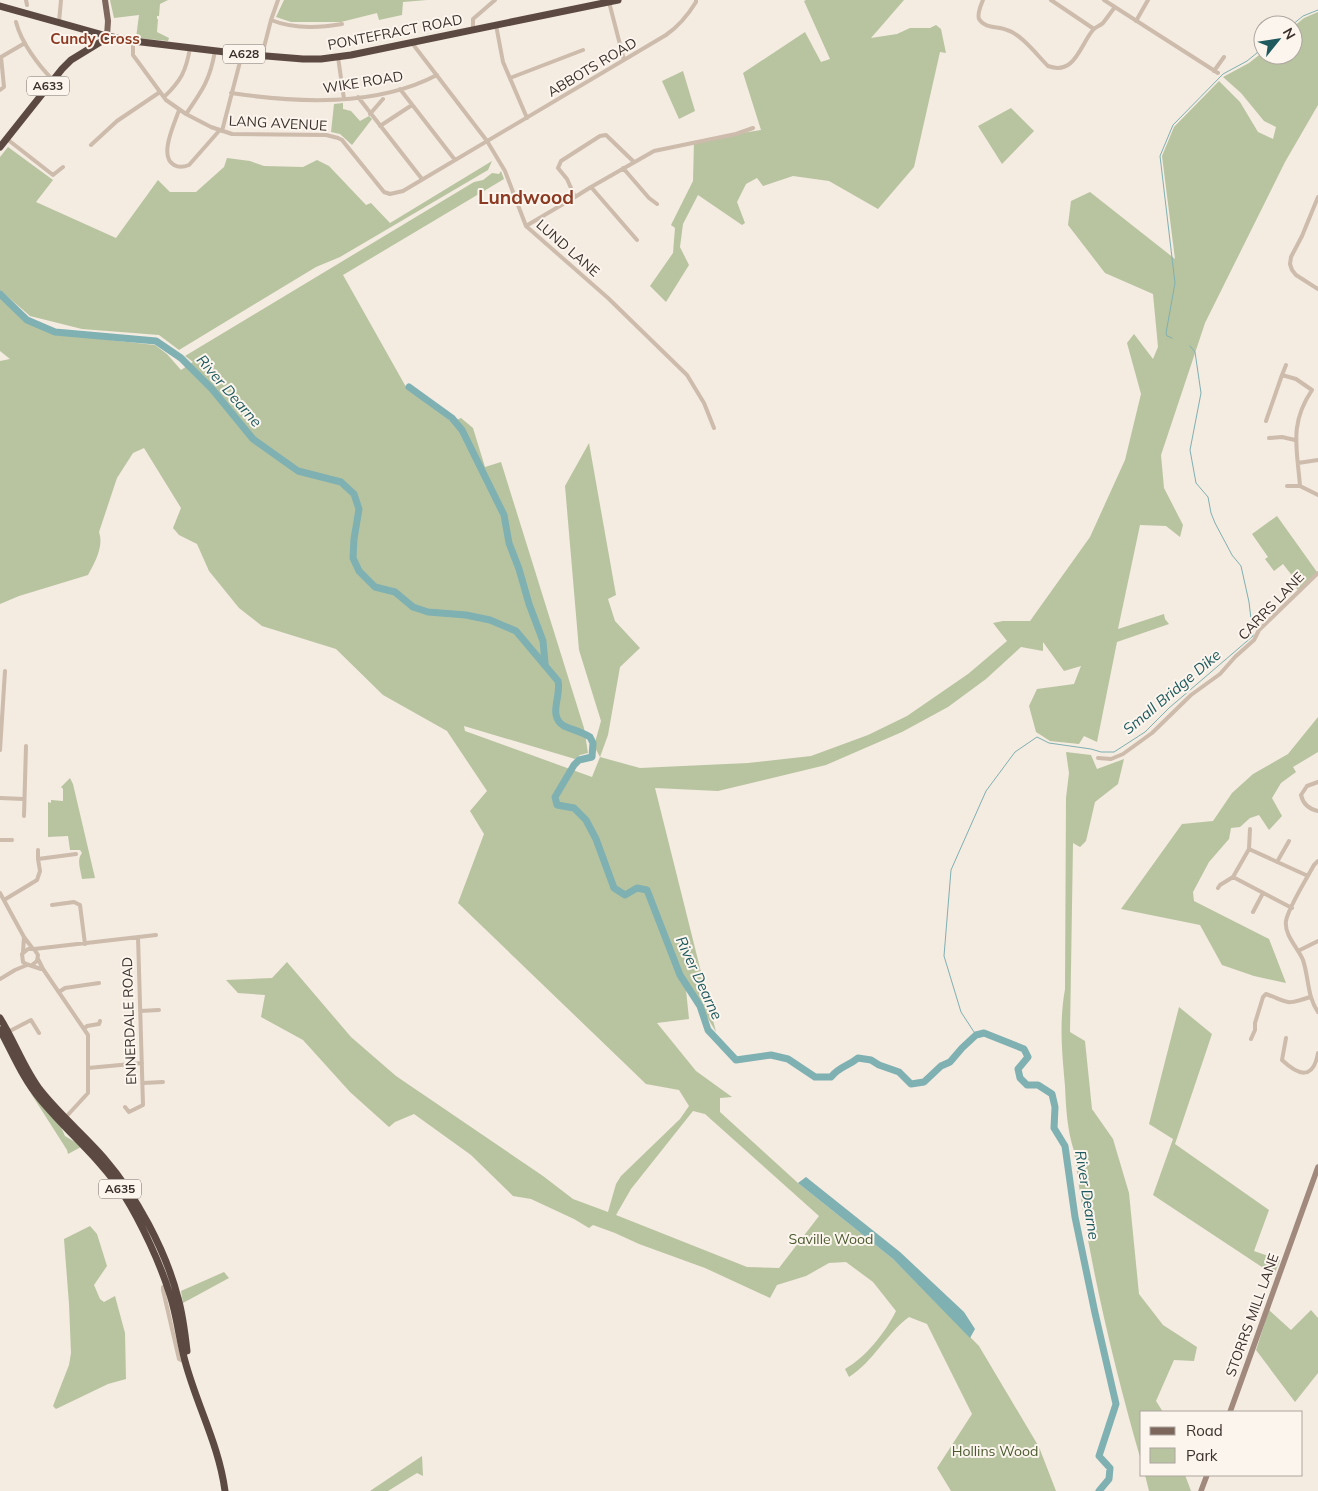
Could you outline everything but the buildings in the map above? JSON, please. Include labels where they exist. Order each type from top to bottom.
[{"type":"highway","name":"PONTEFRACT ROAD","points":[[0,6],[107,36],[133,41],[303,60],[338,57],[412,43],[618,0]]},
{"type":"highway","name":"A633","points":[[0,147],[53,80],[72,60],[107,36]]},
{"type":"highway","name":"A635","points":[[0,1018],[8,1032],[13,1050]]},
{"type":"highway","name":"A635","points":[[0,1030],[13,1050],[31,1087],[61,1116],[94,1155],[113,1173],[147,1222],[168,1267],[179,1299],[184,1321],[190,1376]]},
{"type":"highway","name":"A635","points":[[127,1194],[167,1285],[185,1362],[220,1461],[225,1491]]},
{"type":"highway","points":[[167,1285],[171,1280],[168,1267]]},
{"type":"main road","points":[[105,0],[108,21],[107,36]]},
{"type":"street","points":[[26,0],[27,5]]},
{"type":"street","points":[[59,22],[60,0]]},
{"type":"street","points":[[262,56],[278,0]]},
{"type":"street","points":[[473,30],[473,18],[495,0]]},
{"type":"street","name":"ABBOTS ROAD","points":[[487,141],[674,30],[689,13],[696,0]]},
{"type":"street","points":[[983,0],[978,15],[984,24],[1007,30],[1017,35],[1048,66],[1054,68],[1067,65],[1074,60],[1094,29],[1102,24],[1115,7]]},
{"type":"street","points":[[1051,0],[1094,29]]},
{"type":"street","points":[[1104,0],[1216,72],[1222,64],[1224,57]]},
{"type":"street","points":[[1136,21],[1148,0]]},
{"type":"street","points":[[608,1],[624,60]]},
{"type":"street","points":[[271,20],[283,24],[301,26],[342,24]]},
{"type":"street","points":[[16,22],[25,43],[45,72],[53,80]]},
{"type":"street","points":[[496,25],[503,62],[527,118]]},
{"type":"street","name":"LANG AVENUE","points":[[133,41],[133,55],[164,97],[179,110],[220,131],[232,134],[326,135],[338,138],[347,146],[378,186],[384,192],[390,194],[402,191],[487,141]]},
{"type":"street","points":[[0,90],[4,87],[4,80],[0,57],[25,43]]},
{"type":"street","name":"LUND LANE","points":[[412,43],[487,141],[505,171],[526,226],[608,298],[687,375],[704,403],[714,428]]},
{"type":"street","points":[[164,97],[184,73],[190,48]]},
{"type":"street","points":[[510,78],[583,50]]},
{"type":"street","points":[[186,114],[207,82],[212,69],[215,51]]},
{"type":"street","points":[[338,57],[344,99]]},
{"type":"street","points":[[179,110],[167,152],[169,161],[175,166],[183,167],[189,165],[220,131],[241,58]]},
{"type":"street","name":"WIKE ROAD","points":[[231,93],[273,99],[318,101],[344,99],[400,89],[425,82],[437,75]]},
{"type":"street","points":[[4,80],[11,79]]},
{"type":"street","points":[[400,89],[455,160]]},
{"type":"street","points":[[91,145],[117,121],[160,92]]},
{"type":"street","points":[[358,97],[422,179]]},
{"type":"street","points":[[370,114],[383,99]]},
{"type":"street","points":[[380,126],[412,105]]},
{"type":"street","points":[[526,226],[654,151],[736,134],[753,128]]},
{"type":"street","points":[[575,198],[566,179],[558,168],[560,160],[604,134],[634,162]]},
{"type":"street","points":[[7,139],[53,175],[63,167]]},
{"type":"street","points":[[623,168],[648,198],[657,204]]},
{"type":"street","points":[[590,187],[637,240]]},
{"type":"street","points":[[1318,198],[1291,257],[1290,264],[1296,275],[1318,289]]},
{"type":"street","points":[[1266,421],[1286,364]]},
{"type":"street","points":[[1282,375],[1296,379],[1312,390],[1302,404],[1295,440],[1300,486]]},
{"type":"street","points":[[1269,438],[1282,437],[1295,440]]},
{"type":"street","points":[[1298,463],[1318,460]]},
{"type":"street","points":[[1287,486],[1300,486],[1318,496]]},
{"type":"street","name":"CARRS LANE","points":[[1098,758],[1111,759],[1123,754],[1152,733],[1191,695],[1220,674],[1254,640],[1259,630],[1318,573]]},
{"type":"street","points":[[0,750],[5,671]]},
{"type":"street","points":[[24,816],[26,746]]},
{"type":"street","points":[[1318,782],[1307,786],[1301,794],[1302,800],[1306,805],[1318,811]]},
{"type":"street","points":[[0,798],[24,799]]},
{"type":"street","points":[[1218,888],[1220,884],[1233,877],[1249,850],[1250,829]]},
{"type":"street","points":[[0,840],[12,840]]},
{"type":"street","points":[[1277,862],[1289,841]]},
{"type":"street","points":[[4,900],[37,880],[40,871],[38,850]]},
{"type":"street","points":[[1249,850],[1308,876]]},
{"type":"street","points":[[38,859],[76,854]]},
{"type":"street","points":[[1318,861],[1308,876],[1286,921],[1286,927],[1303,960],[1310,997],[1318,1012]]},
{"type":"street","points":[[1233,877],[1292,908]]},
{"type":"street","points":[[0,892],[24,938],[37,953],[42,969],[88,1035],[88,1092],[61,1116]]},
{"type":"street","points":[[1253,912],[1263,892]]},
{"type":"street","points":[[55,906],[63,902],[74,902],[80,906],[85,944]]},
{"type":"street","points":[[15,970],[22,954],[28,949],[156,935]]},
{"type":"street","name":"ENNERDALE ROAD","points":[[125,1106],[129,1112],[143,1105],[138,937]]},
{"type":"street","points":[[24,938],[23,962],[42,969]]},
{"type":"street","points":[[1298,951],[1318,941]]},
{"type":"street","points":[[0,979],[15,970],[30,965],[38,959],[42,950],[46,948]]},
{"type":"street","points":[[59,992],[65,988],[99,983]]},
{"type":"street","points":[[1251,1039],[1263,997],[1266,994],[1284,1002],[1292,1003],[1310,997]]},
{"type":"street","points":[[140,1011],[159,1010]]},
{"type":"street","points":[[8,1032],[30,1019],[38,1033]]},
{"type":"street","points":[[84,1029],[87,1026],[99,1024],[100,1021]]},
{"type":"street","points":[[1286,1038],[1282,1060],[1301,1073],[1306,1074],[1311,1071],[1318,1053]]},
{"type":"street","points":[[88,1068],[142,1063]]},
{"type":"street","points":[[143,1083],[163,1082]]},
{"type":"street","name":"STORRS MILL LANE","points":[[1230,1411],[1318,1166]]},
{"type":"street","points":[[1201,1491],[1207,1476]]},
{"type":"green space","points":[[110,0],[168,0],[160,4],[159,16],[157,16],[157,32],[169,38],[168,41],[136,38],[139,15],[114,18]]},
{"type":"green space","points":[[284,0],[427,0],[403,2],[402,15],[379,20],[377,13],[341,22],[291,22],[276,17]]},
{"type":"green space","points":[[904,0],[871,38],[897,34],[910,28],[930,28],[936,25],[941,29],[946,53],[940,52],[914,167],[878,209],[829,181],[793,176],[763,186],[757,178],[746,184],[737,202],[745,223],[742,225],[698,195],[683,224],[680,247],[689,265],[666,302],[650,286],[673,253],[675,228],[671,225],[693,181],[694,141],[761,130],[743,73],[805,32],[821,62],[830,59],[804,1]]},
{"type":"green space","points":[[1318,12],[1318,105],[1285,162],[1205,323],[1161,455],[1164,488],[1183,525],[1180,537],[1166,526],[1140,525],[1118,629],[1164,614],[1169,624],[1117,642],[1097,742],[1084,736],[1079,744],[1050,741],[1036,732],[1029,706],[1037,689],[1074,684],[1081,666],[1064,671],[1043,642],[1043,651],[1021,647],[986,679],[948,707],[902,732],[826,765],[718,791],[655,788],[716,1032],[685,980],[689,1019],[657,1023],[696,1071],[732,1097],[720,1098],[720,1112],[798,1183],[893,1259],[979,1346],[1039,1447],[1056,1491],[951,1491],[937,1468],[972,1414],[927,1324],[909,1317],[893,1331],[858,1371],[849,1377],[845,1369],[874,1344],[896,1311],[873,1282],[846,1262],[829,1263],[806,1276],[777,1285],[770,1298],[705,1268],[593,1225],[589,1228],[531,1199],[513,1196],[471,1155],[414,1114],[395,1122],[389,1127],[350,1092],[303,1040],[261,1017],[265,995],[238,993],[226,980],[272,978],[287,962],[351,1037],[396,1076],[543,1176],[573,1199],[608,1212],[616,1184],[621,1176],[680,1119],[689,1106],[679,1090],[646,1084],[458,903],[484,834],[470,811],[487,791],[447,731],[383,695],[336,649],[262,626],[239,608],[209,571],[197,544],[179,535],[173,528],[181,508],[144,448],[133,453],[117,478],[99,532],[98,554],[88,575],[19,596],[0,604],[0,361],[10,359],[0,351],[0,296],[27,320],[55,334],[155,345],[167,354],[181,370],[193,362],[185,356],[474,182],[483,180],[492,173],[499,174],[501,171],[504,179],[343,275],[406,387],[452,422],[461,418],[473,428],[485,467],[501,462],[584,728],[588,753],[580,755],[575,759],[464,726],[465,731],[592,777],[600,757],[640,768],[748,763],[811,756],[868,735],[907,716],[968,674],[1007,641],[993,623],[1030,621],[1090,537],[1125,460],[1141,394],[1127,343],[1134,334],[1153,359],[1158,347],[1153,294],[1105,273],[1068,225],[1071,201],[1090,192],[1175,259],[1162,156],[1174,127],[1219,81],[1240,102],[1258,132],[1273,139],[1276,127],[1264,121],[1241,93],[1223,77],[1253,60],[1253,65],[1303,65],[1303,19]],"holes":[[[693,1111],[705,1114],[819,1216],[779,1268],[747,1267],[616,1215],[631,1189]]]},
{"type":"green space","points":[[683,71],[695,111],[679,119],[662,81]]},
{"type":"green space","points":[[343,103],[343,109],[351,111],[360,121],[369,116],[372,119],[352,145],[340,134],[331,132],[334,104]]},
{"type":"green space","points":[[1011,108],[1034,131],[1002,164],[978,126]]},
{"type":"green space","points":[[8,147],[53,180],[36,202],[116,238],[158,180],[170,192],[196,192],[224,167],[227,158],[250,161],[264,166],[303,167],[317,160],[329,166],[366,205],[371,203],[390,223],[492,161],[488,170],[340,257],[316,267],[179,350],[159,335],[82,329],[30,316],[0,290],[0,157]]},
{"type":"green space","points":[[589,443],[616,595],[608,599],[615,621],[640,648],[620,667],[608,735],[600,757],[594,746],[601,721],[579,650],[565,486]]},
{"type":"green space","points":[[1277,516],[1317,572],[1298,590],[1290,581],[1294,578],[1283,564],[1274,571],[1265,559],[1268,557],[1252,534]]},
{"type":"green space","points":[[1318,717],[1318,752],[1293,767],[1296,772],[1281,783],[1272,798],[1282,816],[1269,830],[1259,815],[1250,818],[1240,827],[1231,828],[1229,839],[1209,862],[1193,892],[1194,901],[1269,939],[1286,983],[1254,976],[1222,965],[1200,925],[1121,909],[1182,824],[1213,821],[1232,793],[1253,774],[1288,754]]},
{"type":"green space","points":[[1066,752],[1091,755],[1097,769],[1124,759],[1118,784],[1095,802],[1086,841],[1080,847],[1073,843],[1070,1032],[1085,1041],[1092,1109],[1113,1139],[1129,1193],[1139,1294],[1163,1325],[1197,1347],[1194,1361],[1174,1360],[1156,1401],[1162,1411],[1140,1411],[1140,1457],[1102,1309],[1067,1118],[1062,1026],[1065,989],[1066,798],[1069,773]]},
{"type":"green space","points":[[70,778],[95,878],[82,879],[79,862],[82,853],[80,850],[70,850],[68,836],[48,837],[48,802],[51,803],[51,800],[63,801],[63,789],[61,787]]},
{"type":"green space","points":[[1179,1007],[1212,1034],[1175,1144],[1269,1210],[1254,1251],[1280,1260],[1274,1275],[1153,1195],[1173,1139],[1149,1124]]},
{"type":"green space","points":[[30,1092],[61,1127],[65,1136],[81,1147],[68,1154]]},
{"type":"green space","points":[[90,1226],[97,1234],[107,1266],[94,1285],[100,1299],[104,1302],[115,1296],[125,1333],[126,1379],[108,1384],[56,1409],[53,1406],[69,1365],[71,1353],[64,1239]]},
{"type":"green space","points":[[224,1272],[229,1278],[183,1303],[181,1291]]},
{"type":"green space","points":[[1269,1310],[1291,1330],[1311,1310],[1318,1318],[1318,1373],[1295,1402],[1256,1350]]},
{"type":"green space","points":[[422,1456],[423,1476],[417,1473],[388,1491],[370,1491]]},
{"type":"green space","points":[[1145,1476],[1185,1476],[1191,1491],[1149,1491]]},
{"type":"water","points":[[806,1177],[900,1252],[964,1312],[975,1329],[970,1338],[893,1259],[798,1183]]},
{"type":"waterway","name":"Small Bridge Dike","points":[[1303,16],[1318,10]]},
{"type":"waterway","name":"Small Bridge Dike","points":[[1172,338],[1167,336],[1166,333],[1175,283],[1160,156],[1173,125],[1223,74],[1253,56]]},
{"type":"waterway","name":"River Dearne","points":[[0,294],[27,320],[55,332],[156,341],[181,358],[212,389],[253,439],[298,471],[341,482],[354,494],[359,509],[353,558],[359,571],[375,587],[395,592],[413,607],[428,612],[466,615],[490,620],[516,631],[558,681],[556,717],[559,722],[590,737],[593,743],[592,757],[579,760],[574,765],[555,797],[557,805],[574,808],[586,820],[596,839],[614,888],[625,895],[637,888],[647,890],[680,975],[700,1006],[708,1030],[736,1060],[771,1055],[788,1059],[815,1077],[831,1077],[858,1058],[871,1060],[899,1072],[911,1084],[924,1082],[941,1066],[950,1062],[976,1035],[984,1033],[1024,1049],[1028,1057],[1018,1069],[1020,1078],[1027,1085],[1038,1085],[1052,1094],[1055,1107],[1054,1128],[1065,1146],[1075,1217],[1116,1404],[1099,1456],[1110,1468],[1109,1479],[1099,1491]]},
{"type":"waterway","name":"Small Bridge Dike","points":[[976,1035],[961,1012],[944,956],[951,870],[986,791],[1015,752],[1037,737],[1049,743],[1101,752],[1114,752],[1145,732],[1169,708],[1253,636],[1249,602],[1241,566],[1232,555],[1215,523],[1208,497],[1196,483],[1190,450],[1201,393],[1195,352],[1190,346]]},
{"type":"waterway","name":"River Dearne","points":[[409,387],[452,418],[462,430],[504,515],[509,543],[543,641],[545,663]]},
{"type":"district","name":"Cundy Cross","points":[[95,39]]},
{"type":"district","name":"Lundwood","points":[[526,197]]},
{"type":"park label","name":"Saville Wood","points":[[831,1239]]},
{"type":"park label","name":"Hollins Wood","points":[[995,1451]]}]
